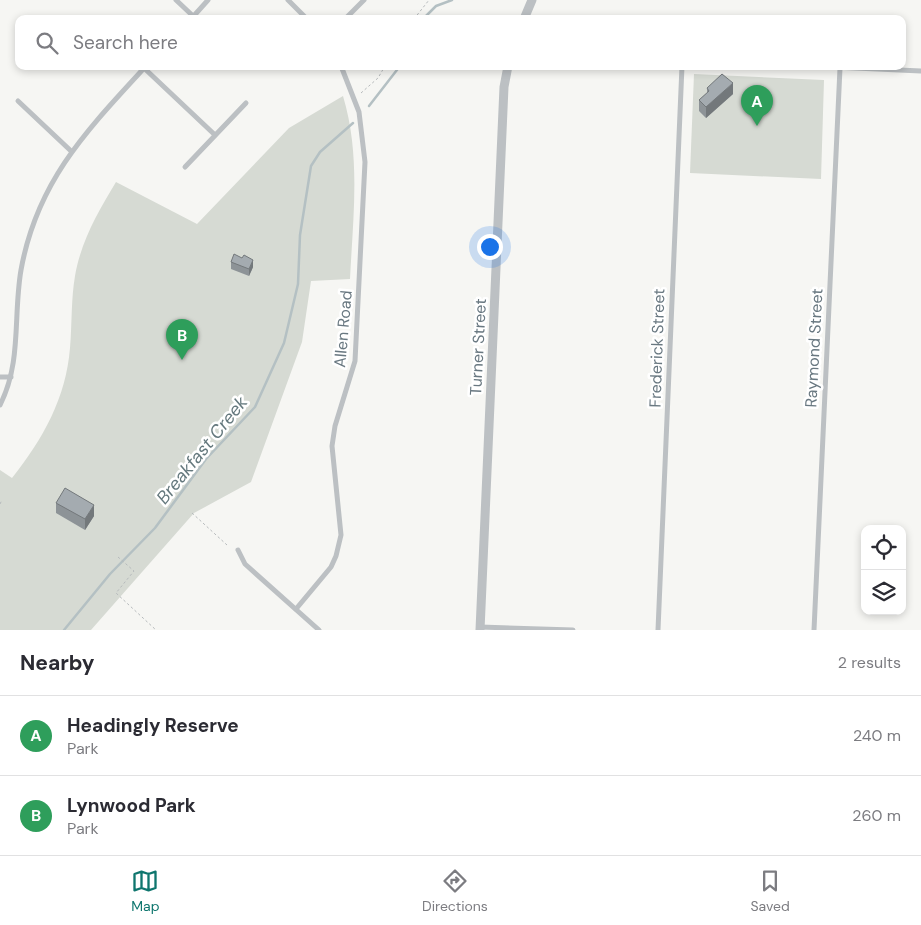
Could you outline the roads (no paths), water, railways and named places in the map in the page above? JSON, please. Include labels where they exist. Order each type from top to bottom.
[{"type":"street","points":[[176,0],[189,15]]},
{"type":"street","points":[[195,15],[208,0]]},
{"type":"street","points":[[288,0],[304,15]]},
{"type":"street","points":[[349,15],[364,0]]},
{"type":"street","points":[[526,15],[532,0]]},
{"type":"street","points":[[0,404],[14,364],[21,271],[33,223],[50,184],[71,151],[143,70]]},
{"type":"street","points":[[149,70],[215,135]]},
{"type":"street","name":"Allen Road","points":[[296,609],[331,567],[341,535],[332,446],[334,426],[352,374],[356,354],[365,162],[359,112],[343,70]]},
{"type":"street","name":"Turner Street","points":[[480,628],[504,97],[507,70]]},
{"type":"street","name":"Frederick Street","points":[[658,630],[682,70]]},
{"type":"street","name":"Raymond Street","points":[[814,630],[840,70]]},
{"type":"street","points":[[894,70],[921,71]]},
{"type":"street","points":[[18,101],[71,151]]},
{"type":"street","points":[[185,167],[246,103]]},
{"type":"street","points":[[0,377],[11,377]]},
{"type":"street","points":[[238,550],[245,564],[319,630]]},
{"type":"street","points":[[480,628],[573,630]]},
{"type":"waterway","name":"Breakfast Creek","points":[[427,15],[436,6],[452,0]]},
{"type":"waterway","name":"Breakfast Creek","points":[[369,106],[397,70]]},
{"type":"waterway","name":"Breakfast Creek","points":[[64,630],[110,574],[155,528],[206,459],[255,407],[284,343],[298,284],[300,235],[311,166],[320,152],[353,123]]},
{"type":"place","name":"Headingly Reserve","points":[[757,126]]},
{"type":"place","name":"Lynwood Park","points":[[182,360]]}]
